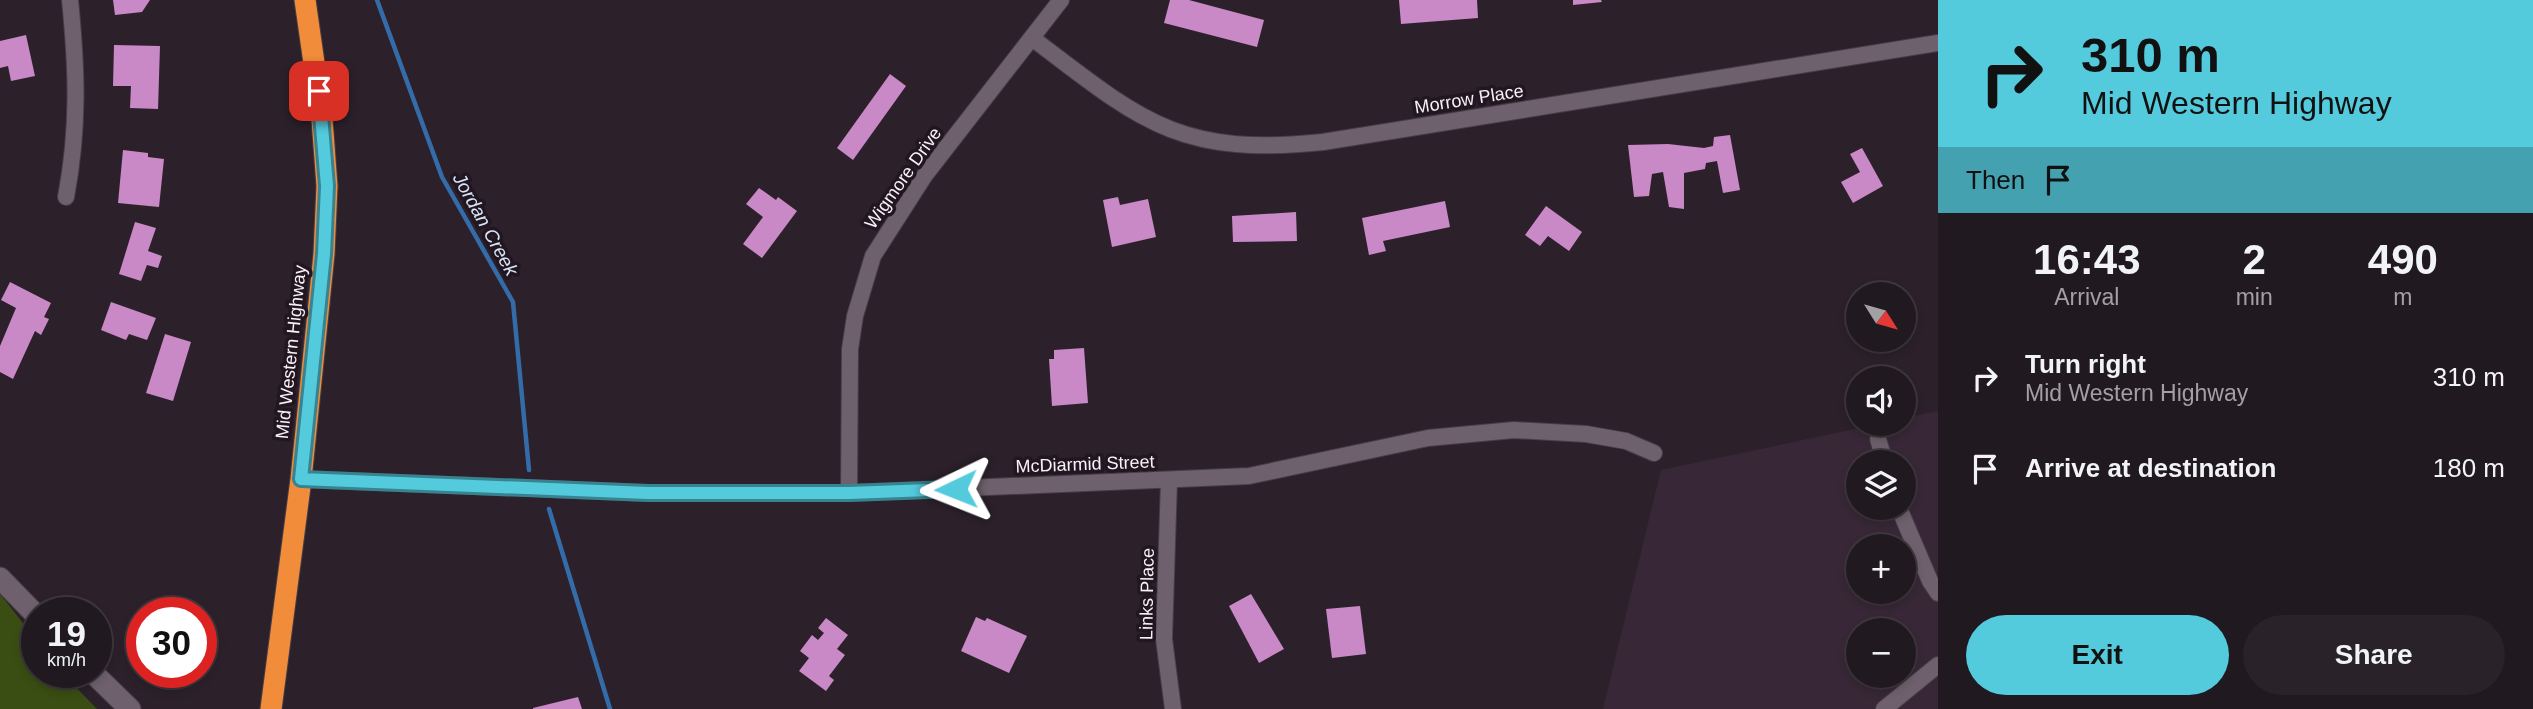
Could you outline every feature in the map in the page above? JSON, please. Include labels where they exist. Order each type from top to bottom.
[{"type":"highway","name":"Mid Western Highway","points":[[271,709],[301,479],[324,254],[327,186],[316,64],[305,0]]},
{"type":"street","points":[[66,197],[73,161],[78,99],[70,0]]},
{"type":"street","name":"Wigmore Drive","points":[[849,493],[850,349],[855,316],[873,256],[925,175],[1061,0]]},
{"type":"street","name":"Morrow Place","points":[[1032,38],[1101,91],[1157,126],[1209,142],[1251,147],[1323,142],[1938,43]]},
{"type":"street","name":"McDiarmid Street","points":[[301,479],[648,493],[849,493],[1250,476],[1428,438],[1514,430],[1607,437],[1641,446],[1654,453]]},
{"type":"street","points":[[1878,439],[1881,450]]},
{"type":"street","name":"Links Place","points":[[1169,480],[1164,639],[1173,709]]},
{"type":"street","points":[[1904,520],[1930,581],[1938,593]]},
{"type":"street","points":[[0,578],[21,600]]},
{"type":"street","points":[[1884,709],[1938,665]]},
{"type":"street","points":[[108,688],[130,709]]},
{"type":"shaded area","points":[[1938,411],[1938,709],[1603,709],[1661,470],[1846,431],[1846,436],[1916,436],[1916,416]]},
{"type":"green space","points":[[0,594],[21,621],[21,688],[77,688],[97,709],[0,709]]},
{"type":"building","points":[[113,0],[150,0],[142,12],[115,15]]},
{"type":"building","points":[[1170,0],[1189,0],[1264,20],[1257,47],[1164,23]]},
{"type":"building","points":[[1399,0],[1477,0],[1478,18],[1401,24]]},
{"type":"building","points":[[1573,0],[1601,0],[1602,2],[1573,5]]},
{"type":"building","points":[[26,35],[35,76],[11,81],[8,66],[0,68],[0,41]]},
{"type":"building","points":[[114,45],[160,46],[158,109],[130,108],[131,86],[113,86]]},
{"type":"building","points":[[890,74],[906,86],[853,160],[837,148]]},
{"type":"building","points":[[1730,135],[1740,190],[1723,193],[1717,161],[1706,163],[1705,169],[1684,173],[1684,209],[1669,207],[1663,172],[1652,174],[1649,196],[1634,197],[1628,145],[1668,144],[1704,148],[1713,146],[1714,137]]},
{"type":"building","points":[[1862,148],[1883,186],[1853,203],[1841,182],[1860,172],[1850,154]]},
{"type":"building","points":[[123,150],[148,153],[148,157],[164,159],[159,207],[118,203]]},
{"type":"building","points":[[759,188],[776,200],[778,197],[797,211],[762,258],[743,244],[763,217],[746,204]]},
{"type":"building","points":[[1118,197],[1120,205],[1148,199],[1156,237],[1112,247],[1103,200]]},
{"type":"building","points":[[1445,201],[1450,227],[1383,241],[1386,251],[1369,255],[1362,218]]},
{"type":"building","points":[[1546,206],[1582,232],[1569,251],[1548,236],[1540,246],[1525,235]]},
{"type":"building","points":[[1296,212],[1297,241],[1233,242],[1232,216]]},
{"type":"building","points":[[135,222],[156,228],[148,251],[162,256],[158,268],[147,265],[141,281],[119,274]]},
{"type":"building","points":[[10,282],[51,303],[44,317],[49,319],[41,335],[35,331],[13,379],[0,372],[0,346],[16,308],[1,300]]},
{"type":"building","points":[[111,302],[156,318],[147,340],[129,334],[126,340],[101,330]]},
{"type":"building","points":[[165,334],[191,342],[173,401],[146,393]]},
{"type":"building","points":[[1084,348],[1088,403],[1052,406],[1049,359],[1054,359],[1054,350]]},
{"type":"building","points":[[1251,594],[1284,649],[1259,663],[1229,606]]},
{"type":"building","points":[[1360,606],[1366,654],[1332,658],[1326,609]]},
{"type":"building","points":[[976,617],[985,621],[987,618],[1027,636],[1009,673],[961,651]]},
{"type":"building","points":[[826,618],[848,635],[837,649],[845,655],[829,676],[834,680],[826,691],[799,671],[809,658],[800,651],[812,635],[818,640],[824,633],[818,628]]},
{"type":"building","points":[[578,697],[582,709],[533,709],[533,708]]},
{"type":"waterway","name":"Jordan Creek","points":[[377,0],[442,177],[513,302],[529,470]]},
{"type":"waterway","name":"Jordan Creek","points":[[549,509],[610,709]]},
{"type":"route","points":[[319,91],[327,186],[324,254],[301,479],[648,493],[849,493],[956,489]]}]
